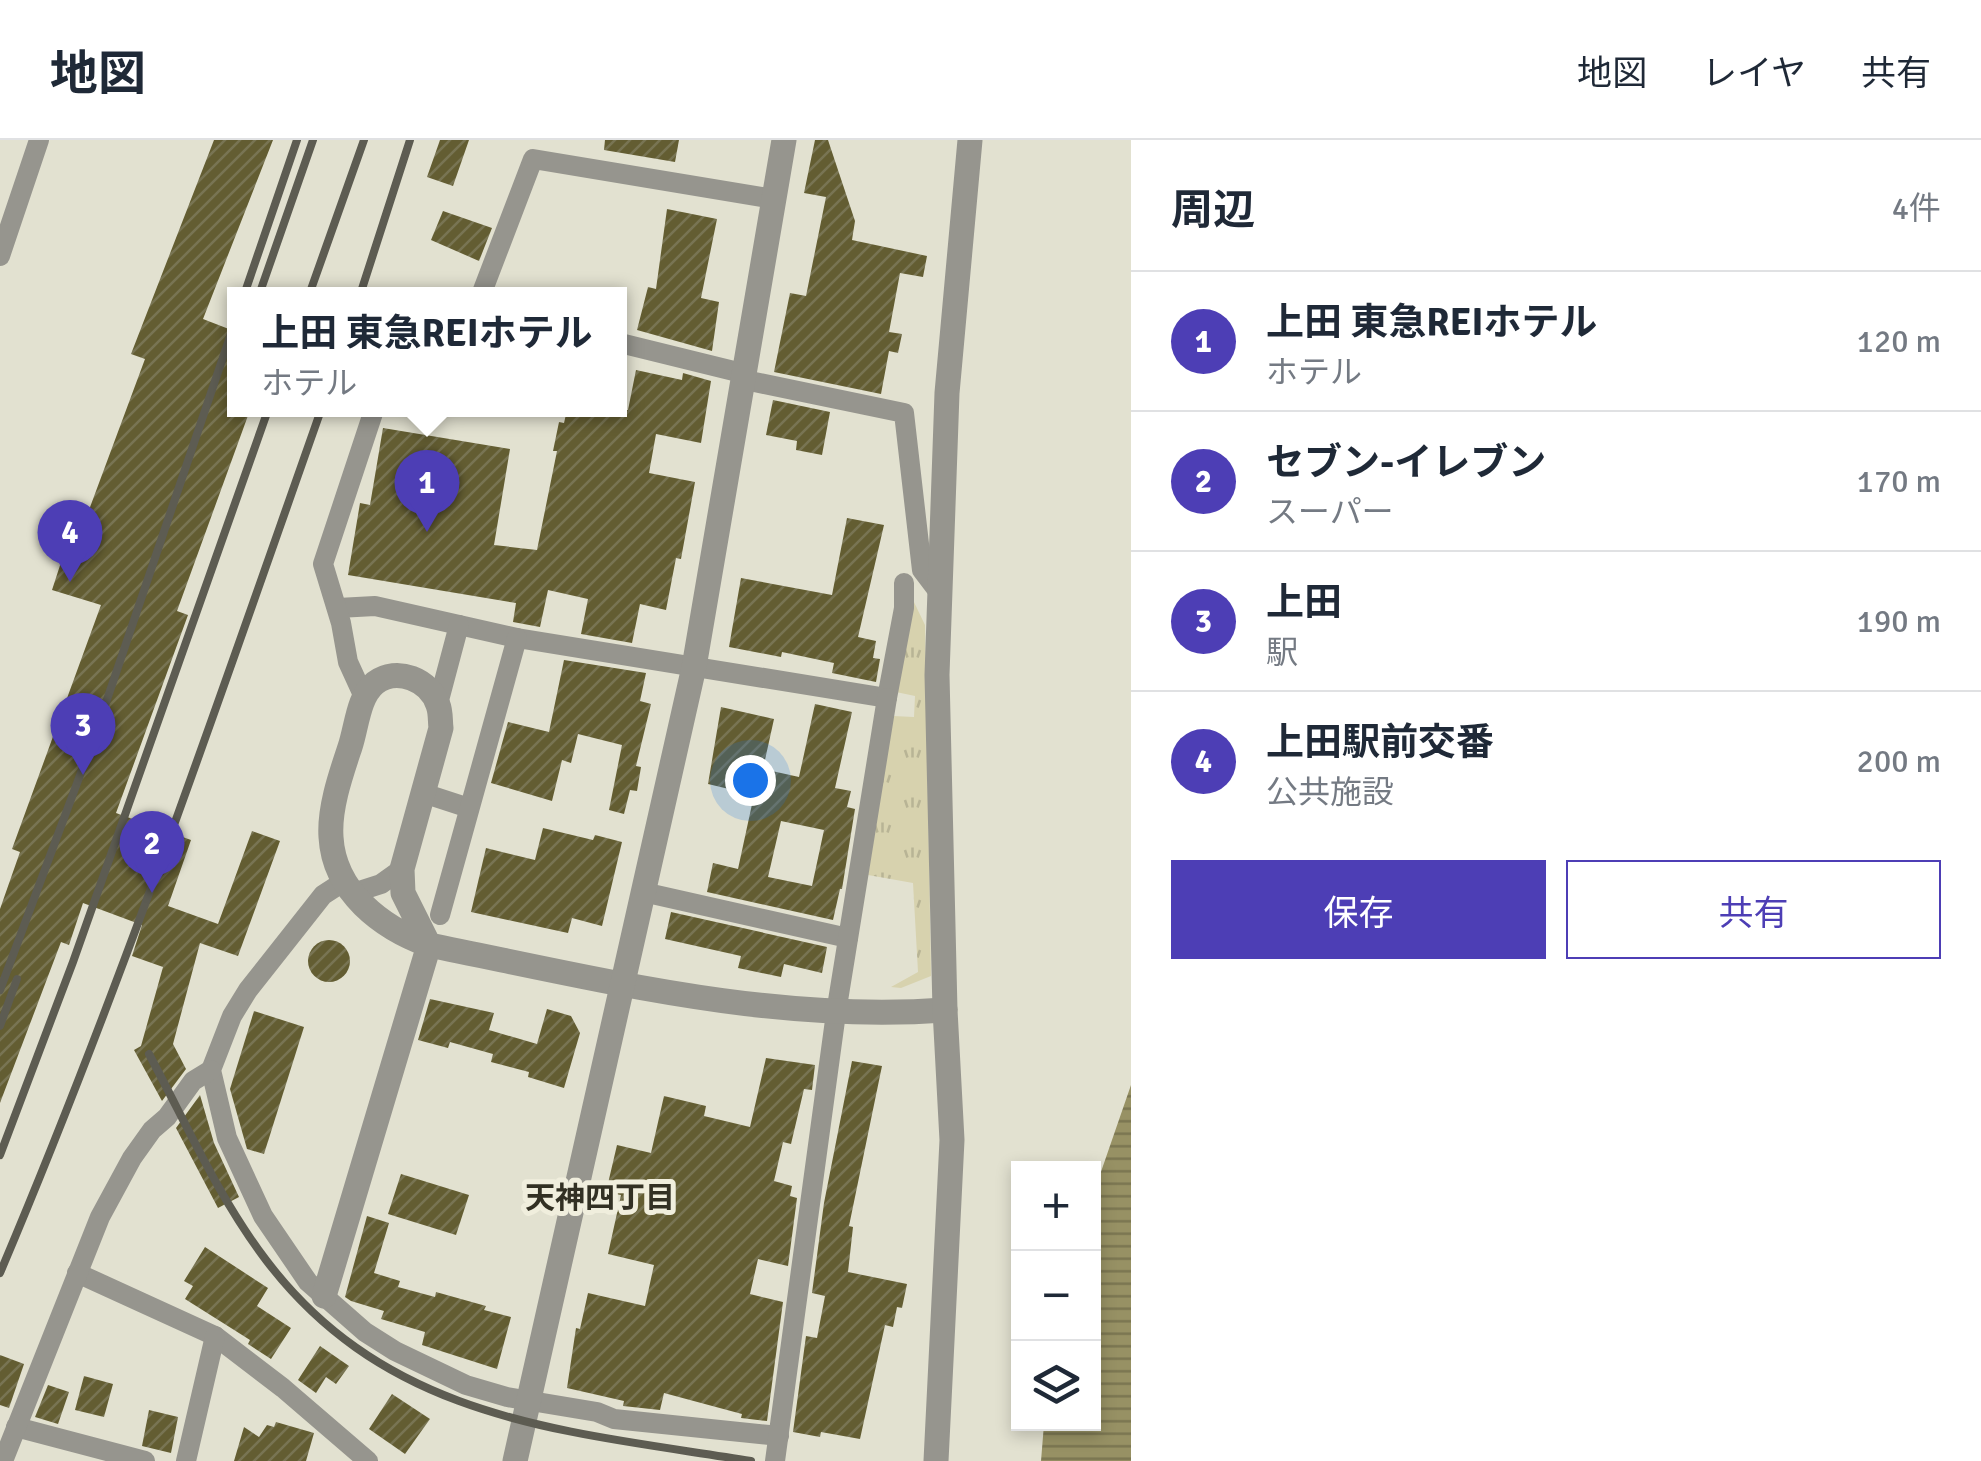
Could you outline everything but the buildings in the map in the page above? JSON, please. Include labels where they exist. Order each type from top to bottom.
[{"type":"street","points":[[0,256],[6,216],[39,140]]},
{"type":"street","points":[[515,1461],[694,667],[784,140]]},
{"type":"street","points":[[936,1461],[952,1140],[937,674],[947,393],[970,140]]},
{"type":"street","points":[[484,287],[533,159],[774,198]]},
{"type":"street","points":[[627,345],[904,413],[922,570],[941,595]]},
{"type":"street","points":[[364,697],[348,662],[338,608],[323,564],[372,417]]},
{"type":"street","points":[[775,1461],[836,1013],[904,608],[904,582]]},
{"type":"street","points":[[338,608],[375,606],[516,638],[887,698]]},
{"type":"street","points":[[324,1296],[429,945],[403,894],[402,869],[441,728],[438,704],[459,625]]},
{"type":"street","points":[[440,914],[516,638]]},
{"type":"street","points":[[438,704],[419,680],[398,676],[374,684],[364,697],[333,812],[331,838],[348,888],[384,923],[404,936],[429,945],[622,984],[836,1013],[945,1010]]},
{"type":"street","points":[[423,793],[469,808]]},
{"type":"street","points":[[402,869],[381,884],[323,895],[232,1016],[211,1070],[226,1138],[262,1216],[308,1282],[365,1332],[394,1351],[466,1385],[530,1402],[597,1412],[614,1419],[780,1436]]},
{"type":"street","points":[[643,892],[848,938]]},
{"type":"street","points":[[3,1461],[100,1217],[132,1158],[193,1082],[211,1070]]},
{"type":"street","points":[[77,1273],[215,1336],[368,1461]]},
{"type":"street","points":[[186,1461],[215,1336]]},
{"type":"street","points":[[16,1428],[145,1461]]},
{"type":"green space","points":[[912,598],[925,625],[931,976],[901,988],[891,987],[918,972],[913,883],[868,875],[893,716],[914,717],[915,696],[896,692]]},
{"type":"shaded area","points":[[1131,1085],[1131,1461],[1041,1461],[1043,1431],[1101,1431],[1101,1172]]},
{"type":"railway","points":[[247,287],[297,140]]},
{"type":"railway","points":[[262,287],[313,140]]},
{"type":"railway","points":[[312,287],[364,140]]},
{"type":"railway","points":[[363,287],[410,140]]},
{"type":"railway","points":[[0,990],[95,735],[227,346]]},
{"type":"railway","points":[[0,1155],[73,962],[266,417]]},
{"type":"railway","points":[[0,1273],[127,952],[319,417]]},
{"type":"railway","points":[[0,1026],[17,979]]},
{"type":"railway","points":[[149,1054],[218,1185],[266,1260],[315,1314],[368,1356],[425,1387],[485,1410],[614,1440],[751,1461]]},
{"type":"place","name":"上田 東急REIホテル","points":[[427,532]]},
{"type":"place","name":"上田駅前交番","points":[[70,582]]},
{"type":"place","name":"上田","points":[[83,775]]},
{"type":"place","name":"セブン-イレブン","points":[[152,893]]},
{"type":"district","name":"天神四丁目","points":[[600,1198]]}]
